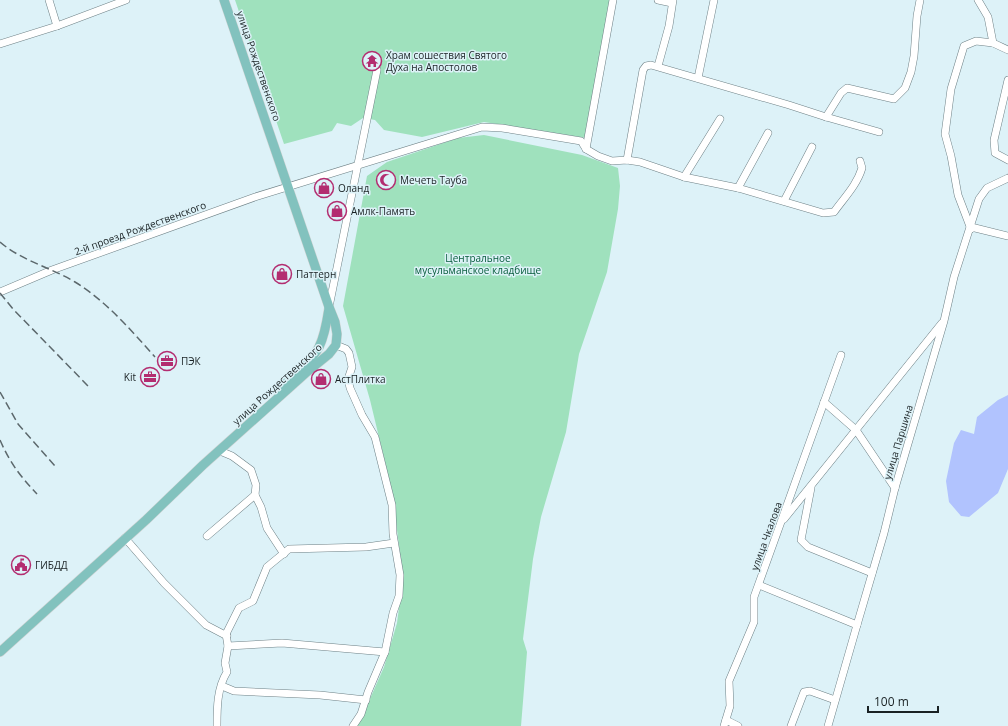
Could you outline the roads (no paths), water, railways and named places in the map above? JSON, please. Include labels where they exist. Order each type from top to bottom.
[{"type":"main road","name":"улица Рождественского","points":[[0,652],[126,538],[203,465],[329,354],[336,346],[337,334],[335,322],[224,0]]},
{"type":"main road","points":[[203,465],[312,357],[320,344],[327,321],[329,307]]},
{"type":"main road","points":[[320,344],[330,342],[336,346]]},
{"type":"main road","points":[[320,344],[320,352],[329,354]]},
{"type":"street","points":[[49,0],[57,26]]},
{"type":"street","points":[[0,44],[57,26],[126,0]]},
{"type":"street","points":[[613,0],[586,149],[598,156],[612,161],[627,160],[640,162],[684,177],[738,188],[823,213],[834,212],[855,184],[862,168],[860,162]]},
{"type":"street","points":[[658,0],[672,2],[669,26],[658,66]]},
{"type":"street","points":[[698,78],[714,0]]},
{"type":"street","points":[[826,117],[841,93],[847,88],[894,99],[905,88],[914,56],[917,16],[920,0]]},
{"type":"street","points":[[978,0],[988,17],[993,42]]},
{"type":"street","points":[[1008,50],[993,42],[976,41],[964,46],[951,89],[946,134],[958,195],[971,228],[1008,236]]},
{"type":"street","points":[[627,160],[643,70],[646,66],[651,65],[879,132]]},
{"type":"street","points":[[329,307],[377,70]]},
{"type":"street","points":[[1008,80],[994,140],[994,153],[1008,160]]},
{"type":"street","points":[[684,177],[720,119]]},
{"type":"street","name":"2-й проезд Рождественского","points":[[0,292],[52,270],[255,197],[482,127],[502,128],[581,140],[586,149]]},
{"type":"street","points":[[738,188],[768,133]]},
{"type":"street","points":[[784,201],[812,147]]},
{"type":"street","name":"улица Паршина","points":[[828,726],[944,321],[954,277],[971,228],[979,199],[987,188],[1008,178]]},
{"type":"street","points":[[780,524],[944,321]]},
{"type":"street","points":[[336,346],[346,349],[349,353],[352,367],[348,379],[350,388],[362,414],[375,436],[392,505],[394,543],[400,575],[399,596],[393,613],[386,652],[361,714],[353,726]]},
{"type":"street","name":"улица Чкалова","points":[[725,723],[730,706],[729,681],[754,622],[754,597],[841,355]]},
{"type":"street","points":[[824,402],[856,430],[895,488]]},
{"type":"street","points":[[220,451],[232,456],[251,470],[256,486],[255,494],[261,507],[267,528],[284,554]]},
{"type":"street","points":[[811,486],[801,540],[808,547],[872,573]]},
{"type":"street","points":[[207,536],[255,494]]},
{"type":"street","points":[[126,538],[164,583],[206,625],[227,636]]},
{"type":"street","points":[[217,726],[218,700],[222,680],[227,672],[225,663],[228,646],[226,634],[239,608],[252,602],[267,567],[289,549],[366,547],[394,543]]},
{"type":"street","points":[[759,585],[856,625]]},
{"type":"street","points":[[228,646],[282,643],[386,652]]},
{"type":"street","points":[[222,686],[234,691],[298,693],[366,700]]},
{"type":"street","points":[[791,726],[804,692],[810,691],[835,700]]},
{"type":"street","points":[[725,723],[738,726]]},
{"type":"water","points":[[1008,395],[1008,469],[998,493],[969,517],[961,516],[949,502],[946,481],[954,443],[961,430],[974,434],[977,417],[998,400]]},
{"type":"railway","points":[[0,242],[17,254],[66,277],[87,290],[118,316],[155,357]]},
{"type":"railway","points":[[0,293],[13,309],[89,387]]},
{"type":"railway","points":[[0,392],[18,424],[55,466]]},
{"type":"railway","points":[[0,440],[16,469],[37,494]]},
{"type":"place","name":"Храм сошествия Святого Духа на Апостолов","points":[[372,61]]},
{"type":"place","name":"Мечеть Тауба","points":[[386,180]]},
{"type":"place","name":"Оланд","points":[[324,188]]},
{"type":"place","name":"Амлк-Память","points":[[337,211]]},
{"type":"place","name":"Паттерн","points":[[282,274]]},
{"type":"place","name":"ПЭК","points":[[167,361]]},
{"type":"place","name":"Kit","points":[[150,377]]},
{"type":"place","name":"АстПлитка","points":[[321,379]]},
{"type":"place","name":"ГИБДД","points":[[21,565]]},
{"type":"park label","name":"Центральное мусульманское кладбище","points":[[478,264]]}]
